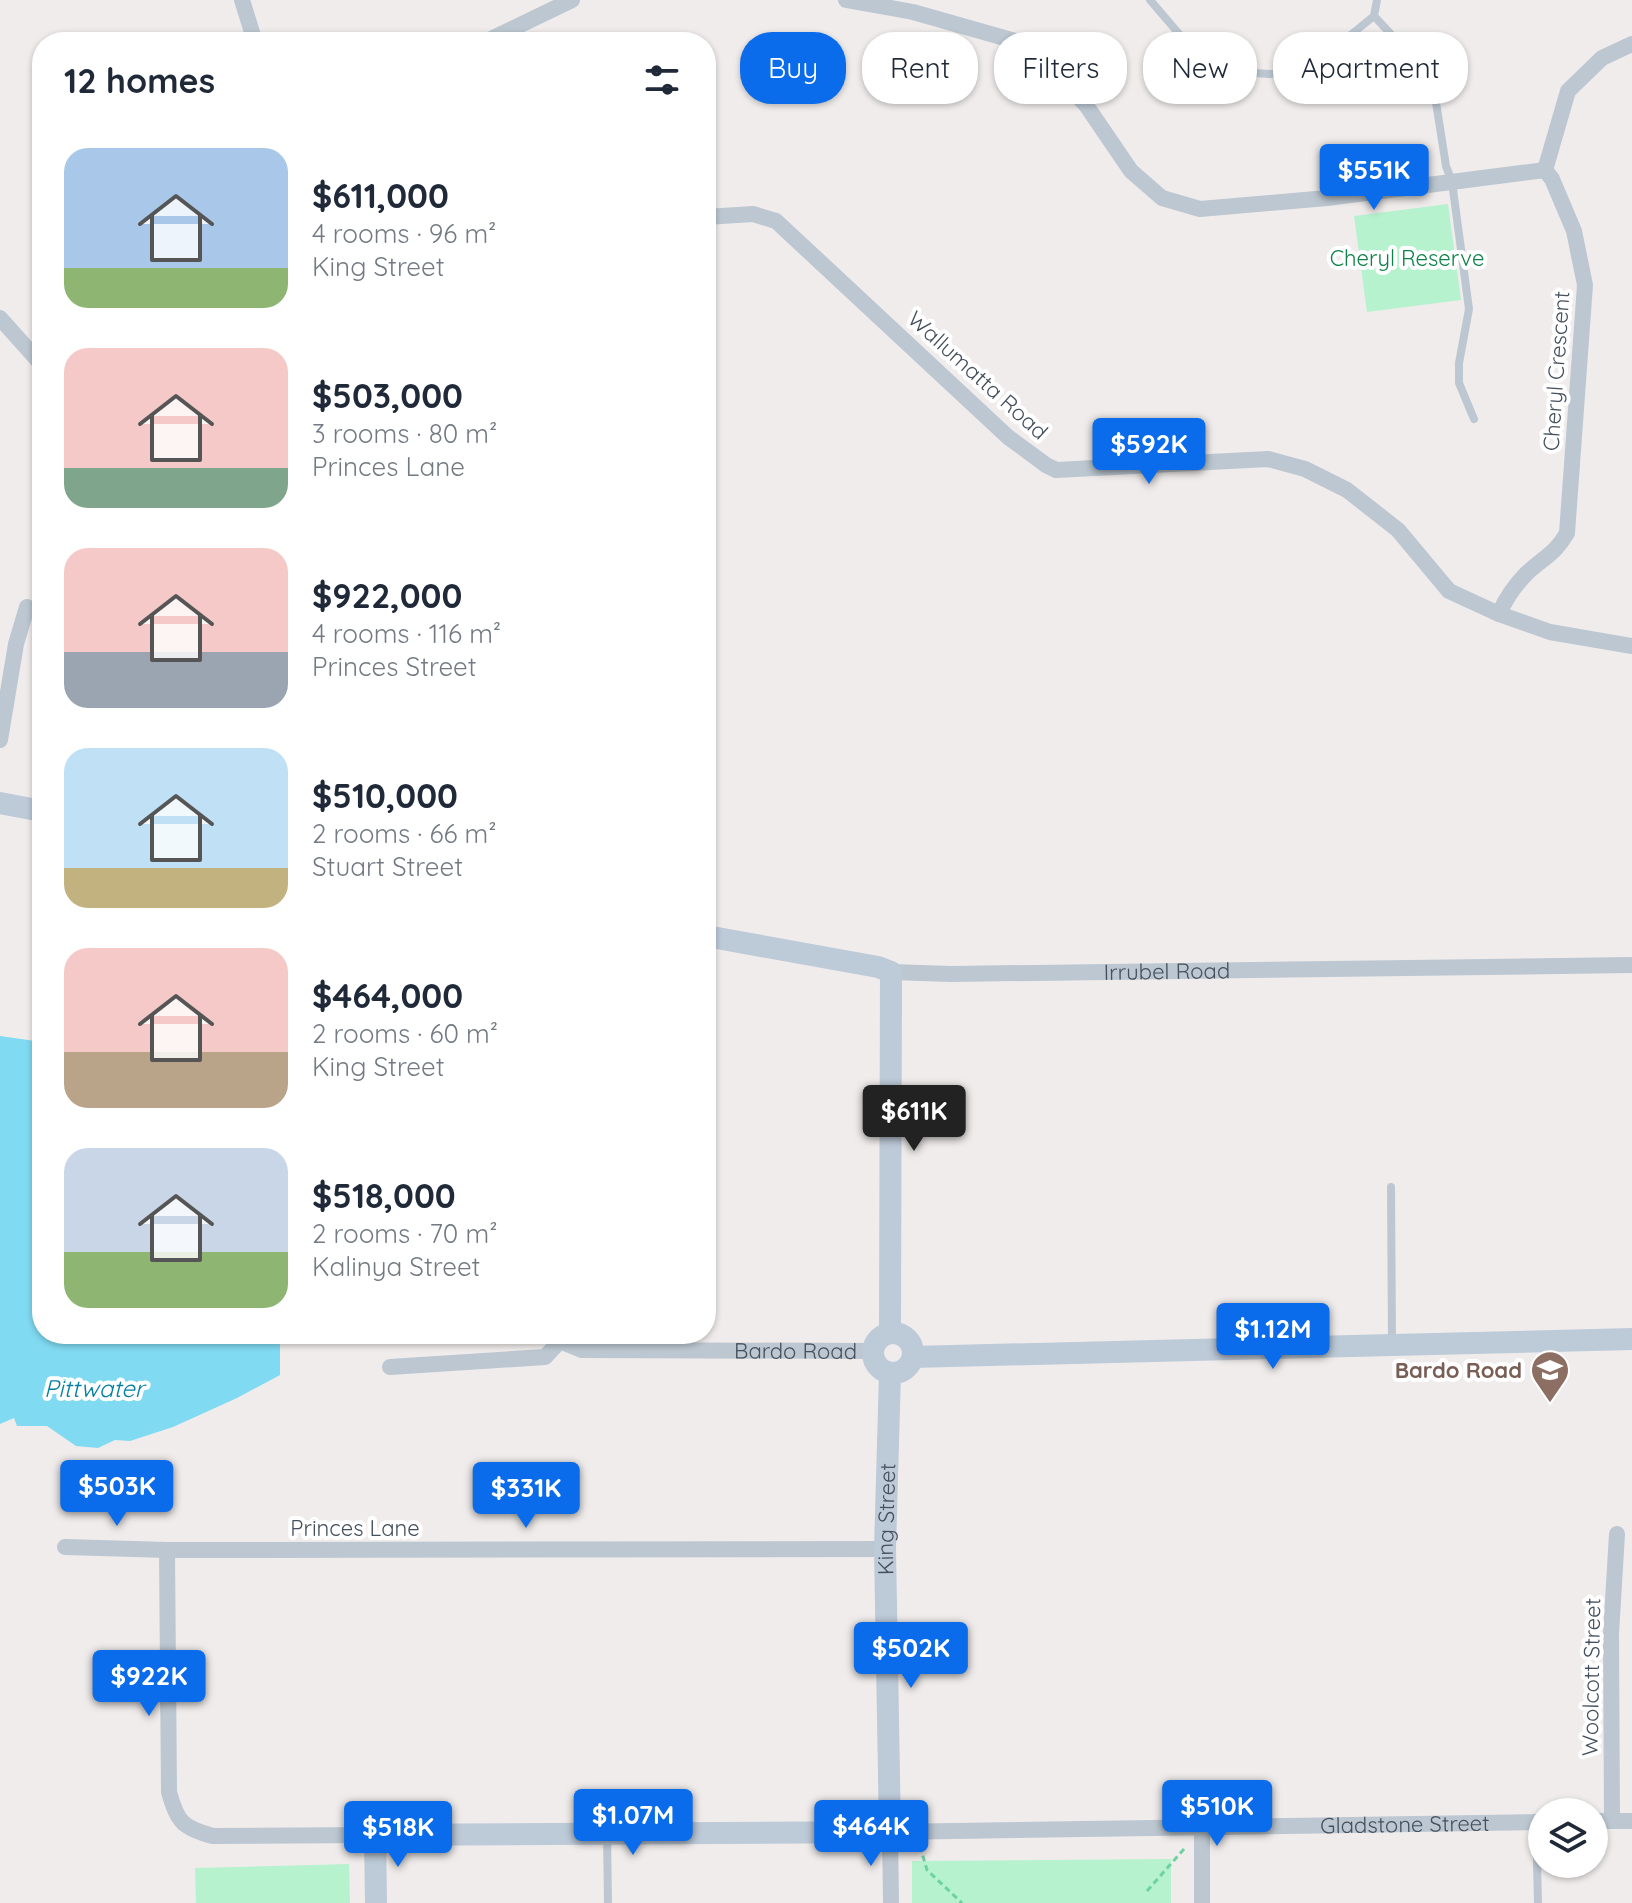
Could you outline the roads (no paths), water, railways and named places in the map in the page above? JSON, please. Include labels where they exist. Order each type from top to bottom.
[{"type":"street","points":[[242,0],[252,32]]},
{"type":"street","points":[[506,32],[572,0]]},
{"type":"street","points":[[846,0],[913,12],[1019,42],[1086,105],[1131,171],[1162,198],[1200,209],[1327,198],[1545,170],[1568,91],[1602,58],[1632,44]]},
{"type":"street","name":"Cheryl Crescent","points":[[1499,614],[1512,589],[1558,549],[1567,533],[1585,285],[1574,231],[1552,179],[1545,170]]},
{"type":"street","name":"Wallumatta Road","points":[[716,216],[753,214],[776,221],[1008,437],[1056,470],[1268,459],[1305,469],[1347,490],[1398,530],[1449,591],[1499,614],[1550,632],[1632,646]]},
{"type":"street","points":[[1,322],[32,355]]},
{"type":"street","points":[[0,740],[16,644],[27,607]]},
{"type":"street","points":[[0,803],[32,809]]},
{"type":"street","name":"Irrubel Road","points":[[716,938],[891,972],[951,974],[1632,965]]},
{"type":"street","points":[[890,1333],[891,972]]},
{"type":"street","points":[[890,1333],[905,1336],[910,1341],[913,1357],[908,1367],[890,1373],[879,1368],[873,1351],[877,1340],[890,1333]]},
{"type":"street","points":[[913,1357],[1632,1339]]},
{"type":"street","name":"Bardo Road","points":[[390,1367],[545,1357],[553,1344]]},
{"type":"street","name":"Bardo Road","points":[[569,1344],[582,1350],[873,1351]]},
{"type":"street","name":"King Street","points":[[890,1373],[885,1549],[891,1903]]},
{"type":"street","name":"Woolcott Street","points":[[1612,1821],[1611,1634],[1617,1534]]},
{"type":"street","name":"Princes Lane","points":[[65,1547],[167,1550],[885,1549]]},
{"type":"street","name":"Gladstone Street","points":[[167,1550],[169,1792],[176,1815],[191,1830],[213,1836],[890,1832],[1528,1822]]},
{"type":"street","points":[[1608,1821],[1632,1821]]},
{"type":"street","points":[[1202,1828],[1202,1903]]},
{"type":"street","points":[[375,1835],[376,1903]]},
{"type":"lane","points":[[1150,0],[1192,49],[1226,71],[1269,74],[1305,72],[1374,16],[1377,0]]},
{"type":"lane","points":[[1374,16],[1401,45],[1435,96],[1446,166],[1452,182],[1469,309],[1459,363],[1459,383],[1474,419]]},
{"type":"lane","points":[[1391,1187],[1392,1345]]},
{"type":"lane","points":[[607,1834],[608,1903]]},
{"type":"lane","points":[[1538,1878],[1538,1903]]},
{"type":"water","name":"Pittwater","points":[[0,1036],[32,1041],[32,1344],[279,1344],[280,1375],[173,1427],[130,1441],[115,1440],[98,1448],[76,1446],[47,1426],[17,1426],[14,1418],[0,1424]]},
{"type":"place","name":"Bardo Road","points":[[1550,1404]]},
{"type":"park label","name":"Cheryl Reserve","points":[[1407,258]]}]
